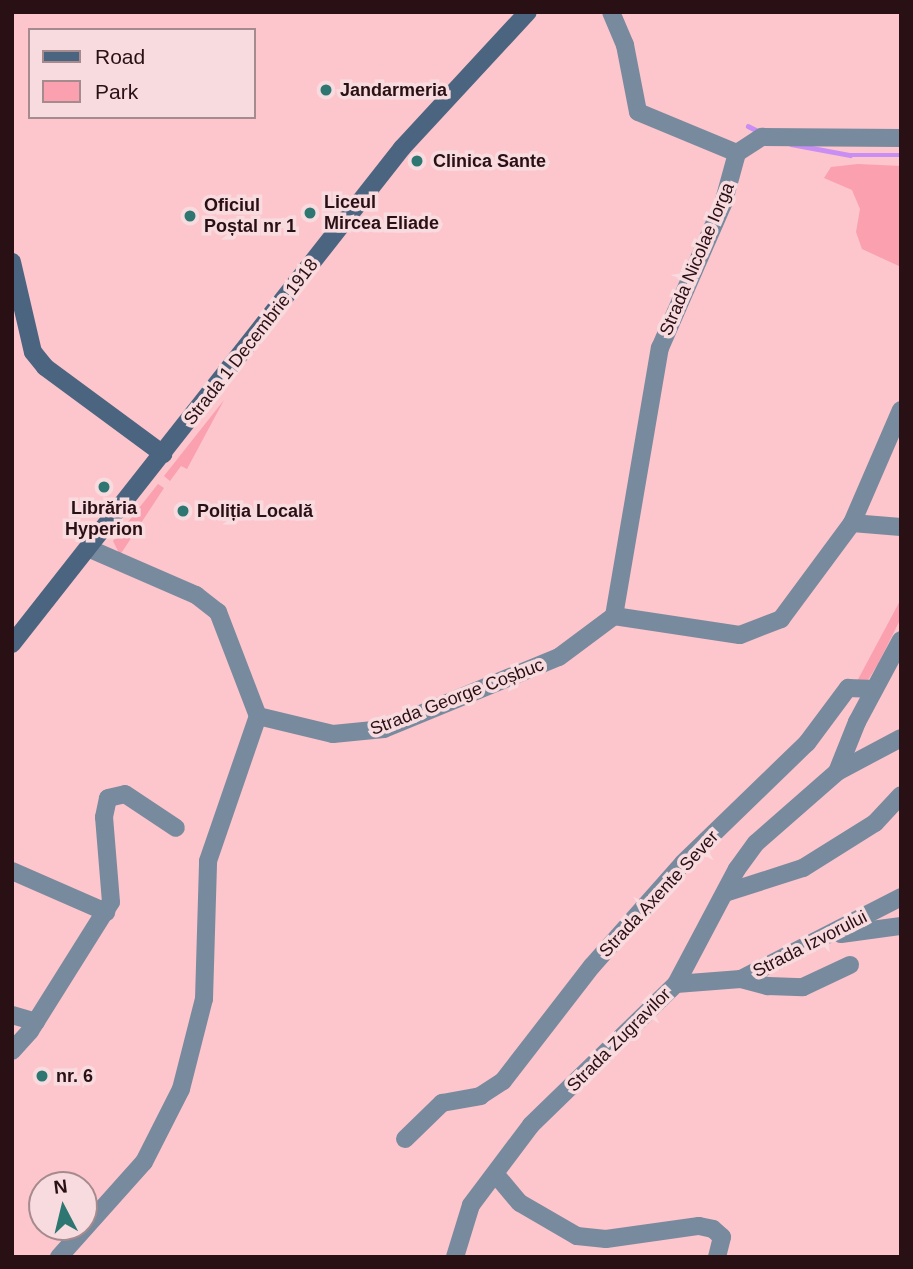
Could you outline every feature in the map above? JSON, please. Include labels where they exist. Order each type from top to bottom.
[{"type":"main road","name":"Strada 1 Decembrie 1918","points":[[12,644],[90,549],[417,129],[528,12]]},
{"type":"main road","points":[[12,262],[26,337],[45,367],[163,454]]},
{"type":"street","points":[[611,12],[625,45],[638,113],[737,153],[762,137],[803,134],[901,138]]},
{"type":"street","name":"Strada Nicolae Iorga","points":[[614,616],[660,348],[723,204],[737,153]]},
{"type":"street","points":[[614,616],[740,635],[767,628],[801,595],[852,523],[901,410]]},
{"type":"street","points":[[852,523],[901,527]]},
{"type":"street","points":[[59,1257],[144,1162],[181,1089],[204,999],[208,861],[258,716],[218,612],[196,594],[90,549]]},
{"type":"street","name":"Strada George Coșbuc","points":[[258,716],[333,734],[384,729],[559,657],[614,616]]},
{"type":"street","points":[[874,689],[901,640]]},
{"type":"street","name":"Strada Axente Sever","points":[[405,1139],[442,1103],[480,1096],[503,1081],[592,966],[683,863],[807,743],[848,688],[874,689]]},
{"type":"street","name":"Strada Zugravilor","points":[[837,772],[874,689]]},
{"type":"street","name":"Strada Zugravilor","points":[[455,1257],[471,1205],[497,1176],[545,1109],[676,984],[725,893],[756,843],[837,772],[901,738]]},
{"type":"street","points":[[12,1051],[36,1022],[106,912],[112,888],[104,817],[108,798],[125,794],[176,828]]},
{"type":"street","points":[[725,893],[803,868],[875,823],[901,795]]},
{"type":"street","points":[[12,871],[106,912]]},
{"type":"street","name":"Strada Izvorului","points":[[676,984],[741,979],[901,897]]},
{"type":"street","points":[[824,937],[901,926]]},
{"type":"street","points":[[741,979],[768,986],[803,987],[850,965]]},
{"type":"street","points":[[12,1015],[36,1022]]},
{"type":"street","points":[[497,1176],[520,1203],[577,1236],[618,1238],[698,1226],[713,1228],[722,1237],[717,1257]]},
{"type":"green space","points":[[858,164],[901,166],[901,267],[862,249],[856,232],[860,209],[852,190],[824,178],[831,167]]},
{"type":"green space","points":[[224,400],[187,469],[181,466],[170,481],[164,476]]},
{"type":"green space","points":[[158,484],[164,488],[120,555],[113,541]]},
{"type":"green space","points":[[901,599],[901,618],[878,664],[868,680],[855,685]]},
{"type":"waterway","points":[[748,126],[760,132]]},
{"type":"waterway","points":[[791,144],[850,155],[901,155]]},
{"type":"place","name":"Jandarmeria","points":[[326,90]]},
{"type":"place","name":"Clinica Sante","points":[[417,161]]},
{"type":"place","name":"Liceul Mircea Eliade","points":[[310,213]]},
{"type":"place","name":"Oficiul Poștal nr 1","points":[[190,216]]},
{"type":"place","name":"Librăria Hyperion","points":[[104,487]]},
{"type":"place","name":"Poliția Locală","points":[[183,511]]},
{"type":"place","name":"nr. 6","points":[[42,1076]]}]
